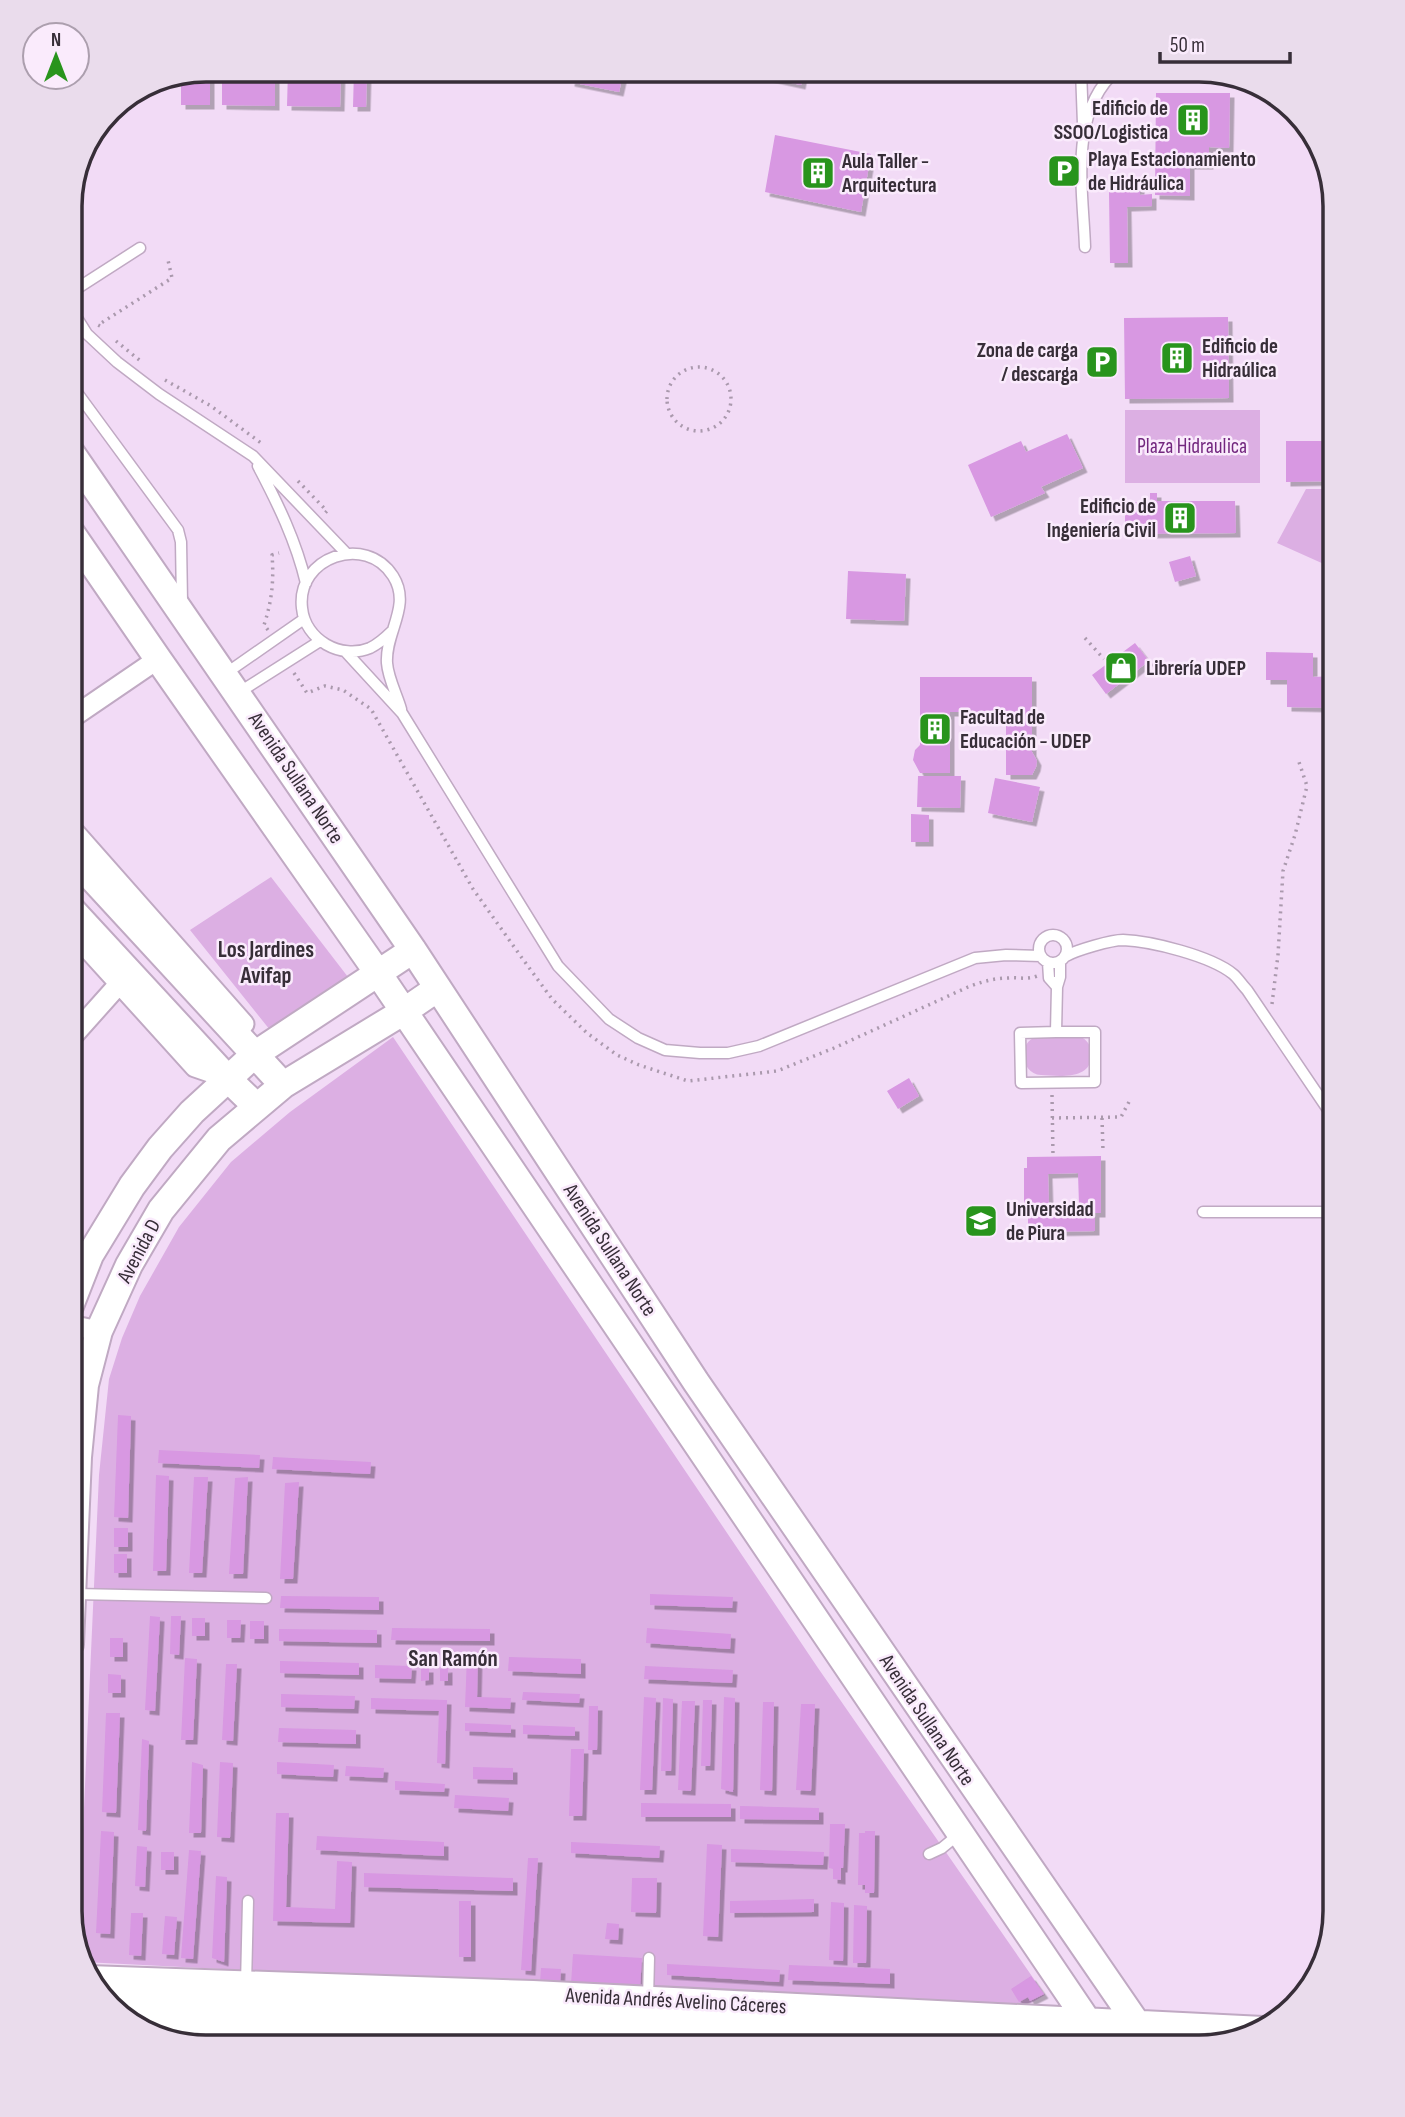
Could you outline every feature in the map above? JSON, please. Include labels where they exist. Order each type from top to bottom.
[{"type":"highway","name":"Avenida Andrés Avelino Cáceres","points":[[123,2001],[1038,2035]]},
{"type":"highway","points":[[183,2033],[214,2034]]},
{"type":"main road","name":"Avenida Sullana Norte","points":[[83,469],[413,950],[696,1382],[1136,2035]]},
{"type":"main road","name":"Avenida Sullana Norte","points":[[83,558],[158,659],[378,973],[1096,2035]]},
{"type":"main road","points":[[83,868],[283,1085]]},
{"type":"main road","points":[[83,922],[256,1106]]},
{"type":"main road","name":"Avenida D","points":[[82,1274],[90,1255],[132,1186],[160,1148],[192,1112],[254,1055],[413,950]]},
{"type":"main road","name":"Avenida D","points":[[82,1414],[85,1385],[99,1331],[129,1265],[161,1210],[219,1139],[283,1085],[438,988]]},
{"type":"main road","name":"Avenida Andrés Avelino Cáceres","points":[[103,1979],[648,1999],[1072,2035]]},
{"type":"main road","name":"Avenida Andrés Avelino Cáceres","points":[[1138,2035],[1229,2031]]},
{"type":"street","points":[[83,710],[158,659]]},
{"type":"street","points":[[83,841],[245,1025],[254,1055]]},
{"type":"street","points":[[83,943],[195,1067],[227,1078]]},
{"type":"street","points":[[83,1024],[120,983]]},
{"type":"street","points":[[82,1328],[99,1331]]},
{"type":"lane","points":[[1082,83],[1084,247]]},
{"type":"lane","points":[[1084,128],[1105,83]]},
{"type":"lane","points":[[83,285],[140,248]]},
{"type":"lane","points":[[83,328],[117,362],[159,394],[253,456],[346,553]]},
{"type":"lane","points":[[83,401],[178,530],[181,542],[183,613]]},
{"type":"lane","points":[[253,456],[282,512],[299,555],[306,583]]},
{"type":"lane","points":[[346,553],[360,553],[383,565],[393,576],[399,589],[401,604],[398,619],[391,632],[370,648],[358,651],[331,648],[310,630],[304,619],[302,600],[312,571],[333,556],[346,553]]},
{"type":"lane","points":[[232,684],[304,619]]},
{"type":"lane","points":[[391,632],[387,664],[402,713]]},
{"type":"lane","points":[[232,684],[320,640]]},
{"type":"lane","points":[[345,651],[402,713],[558,966],[609,1019],[638,1038],[665,1050],[728,1052],[760,1046],[975,958],[1006,955],[1050,936],[1061,937],[1087,949]]},
{"type":"lane","points":[[1056,1032],[1057,987],[1067,946],[1061,937]]},
{"type":"lane","points":[[1045,938],[1040,946],[1049,978],[1057,987]]},
{"type":"lane","points":[[1006,955],[1046,963],[1121,940],[1186,952],[1217,963],[1234,975],[1323,1103]]},
{"type":"lane","points":[[1056,1032],[1095,1032],[1096,1082],[1021,1083],[1020,1033],[1056,1032]]},
{"type":"lane","points":[[1203,1212],[1323,1212]]},
{"type":"lane","points":[[82,1594],[267,1598]]},
{"type":"lane","points":[[929,1854],[942,1848],[959,1834]]},
{"type":"lane","points":[[246,1984],[248,1900]]},
{"type":"lane","points":[[648,1999],[649,1958]]},
{"type":"path","points":[[107,332],[98,325],[172,278],[168,260]]},
{"type":"path","points":[[115,340],[151,370]]},
{"type":"path","points":[[700,368],[719,375],[730,393],[727,414],[719,424],[701,431],[681,426],[674,419],[667,401],[672,382],[689,369],[700,368]]},
{"type":"path","points":[[160,377],[211,406],[270,452]]},
{"type":"path","points":[[298,482],[327,511],[322,517]]},
{"type":"path","points":[[1084,638],[1104,659]]},
{"type":"path","points":[[307,693],[325,686],[343,690],[371,709],[473,888],[552,999],[597,1040],[617,1055],[639,1065],[688,1081],[777,1071],[834,1048],[968,986],[1010,977],[1031,979],[1046,963]]},
{"type":"path","points":[[1269,1023],[1278,955],[1283,871],[1307,786],[1298,759]]},
{"type":"path","points":[[1052,1118],[1121,1117],[1130,1100]]},
{"type":"path","points":[[1052,1108],[1053,1156]]},
{"type":"path","points":[[1102,1117],[1103,1151]]},
{"type":"green space","name":"Plaza Hidraulica","points":[[1125,410],[1260,410],[1260,483],[1125,483]]},
{"type":"green space","points":[[1306,489],[1323,489],[1323,564],[1277,543]]},
{"type":"green space","points":[[271,877],[348,977],[270,1030],[190,930]]},
{"type":"green space","points":[[1052,1035],[1080,1036],[1091,1051],[1089,1065],[1085,1070],[1064,1076],[1041,1075],[1034,1073],[1026,1064],[1024,1051],[1030,1040]]},
{"type":"green space","points":[[393,1037],[818,1668],[1045,1995],[1031,2003],[1013,2005],[533,1985],[94,1963],[83,1927],[82,1851],[99,1475],[109,1379],[122,1338],[140,1296],[179,1227],[231,1162],[290,1112]]},
{"type":"building","points":[[210,82],[210,105],[181,105],[181,85]]},
{"type":"building","points":[[222,82],[275,82],[275,106],[222,105]]},
{"type":"building","points":[[288,82],[341,82],[340,107],[287,106]]},
{"type":"building","points":[[354,82],[367,82],[366,107],[353,107]]},
{"type":"building","points":[[572,82],[621,82],[619,92]]},
{"type":"building","name":"Edificio de SSOO/Logistica","points":[[1156,93],[1230,93],[1229,148],[1209,147],[1209,165],[1190,165],[1190,196],[1155,195]]},
{"type":"building","name":"Aula Taller - Arquitectura","points":[[775,135],[871,154],[861,212],[765,192]]},
{"type":"building","points":[[1122,182],[1140,182],[1140,195],[1152,194],[1152,206],[1127,207],[1128,263],[1110,263],[1109,192]]},
{"type":"building","name":"Edificio de Hidraúlica","points":[[1228,317],[1229,398],[1125,399],[1124,318]]},
{"type":"building","points":[[1067,434],[1083,468],[1041,487],[1045,493],[991,517],[968,465],[1021,441],[1026,452]]},
{"type":"building","points":[[1286,441],[1323,441],[1323,481],[1286,482]]},
{"type":"building","name":"Edificio de Ingeniería Civil","points":[[1150,493],[1157,493],[1157,501],[1235,501],[1236,533],[1125,534],[1125,502],[1150,502]]},
{"type":"building","points":[[1190,556],[1196,576],[1175,582],[1169,562]]},
{"type":"building","points":[[848,571],[906,574],[904,621],[846,619]]},
{"type":"building","name":"Librería UDEP","points":[[1135,643],[1149,661],[1106,694],[1092,675]]},
{"type":"building","points":[[1266,652],[1313,653],[1313,677],[1323,677],[1323,708],[1287,707],[1287,680],[1266,680]]},
{"type":"building","name":"Facultad de Educación - UDEP","points":[[920,677],[1032,677],[1032,752],[1037,761],[1032,775],[1006,775],[1006,712],[950,712],[950,773],[920,773],[913,760],[915,750],[920,745]]},
{"type":"building","points":[[918,776],[961,776],[960,808],[917,807]]},
{"type":"building","points":[[995,778],[1040,787],[1032,822],[988,813]]},
{"type":"building","points":[[911,814],[929,815],[929,842],[911,842]]},
{"type":"building","points":[[909,1078],[919,1096],[898,1109],[887,1091]]},
{"type":"building","points":[[1101,1156],[1101,1213],[1095,1213],[1095,1231],[1035,1232],[1035,1225],[1028,1225],[1028,1211],[1024,1211],[1024,1168],[1027,1168],[1027,1157]],"holes":[[[1078,1173],[1079,1205],[1049,1206],[1048,1174]]]},
{"type":"building","points":[[118,1415],[131,1416],[128,1518],[114,1517]]},
{"type":"building","points":[[159,1450],[260,1455],[259,1468],[158,1463]]},
{"type":"building","points":[[273,1457],[371,1462],[370,1474],[272,1469]]},
{"type":"building","points":[[156,1475],[169,1476],[166,1571],[153,1571]]},
{"type":"building","points":[[194,1477],[208,1477],[202,1573],[189,1573]]},
{"type":"building","points":[[248,1477],[243,1574],[229,1574],[235,1478]]},
{"type":"building","points":[[299,1482],[293,1579],[280,1579],[285,1483]]},
{"type":"building","points":[[114,1528],[128,1528],[128,1547],[114,1547]]},
{"type":"building","points":[[114,1554],[127,1554],[127,1573],[114,1573]]},
{"type":"building","points":[[650,1594],[733,1597],[732,1608],[650,1605]]},
{"type":"building","points":[[281,1596],[379,1597],[379,1610],[280,1608]]},
{"type":"building","points":[[150,1616],[160,1617],[155,1711],[145,1710]]},
{"type":"building","points":[[171,1616],[181,1616],[179,1655],[170,1654]]},
{"type":"building","points":[[192,1618],[205,1618],[205,1636],[192,1636]]},
{"type":"building","points":[[227,1620],[241,1620],[240,1638],[227,1638]]},
{"type":"building","points":[[250,1621],[264,1621],[264,1639],[250,1639]]},
{"type":"building","points":[[392,1628],[490,1629],[490,1641],[391,1640]]},
{"type":"building","points":[[647,1628],[731,1634],[730,1649],[646,1643]]},
{"type":"building","points":[[279,1629],[377,1630],[377,1643],[279,1641]]},
{"type":"building","points":[[110,1638],[123,1638],[123,1657],[110,1657]]},
{"type":"building","points":[[467,1656],[478,1656],[477,1697],[511,1698],[510,1709],[465,1707]]},
{"type":"building","points":[[509,1657],[581,1659],[581,1674],[508,1671]]},
{"type":"building","points":[[185,1658],[197,1659],[193,1740],[181,1740]]},
{"type":"building","points":[[280,1661],[359,1663],[359,1675],[280,1673]]},
{"type":"building","points":[[226,1664],[237,1664],[233,1741],[222,1740]]},
{"type":"building","points":[[375,1665],[412,1666],[411,1679],[375,1678]]},
{"type":"building","points":[[645,1666],[733,1670],[732,1683],[644,1679]]},
{"type":"building","points":[[421,1668],[429,1668],[429,1680],[421,1681]]},
{"type":"building","points":[[448,1668],[448,1681],[440,1681],[440,1669]]},
{"type":"building","points":[[108,1674],[121,1675],[121,1693],[108,1693]]},
{"type":"building","points":[[523,1692],[580,1694],[579,1703],[522,1700]]},
{"type":"building","points":[[281,1694],[355,1696],[354,1709],[281,1707]]},
{"type":"building","points":[[644,1697],[656,1698],[652,1790],[640,1790]]},
{"type":"building","points":[[724,1697],[735,1698],[733,1792],[721,1789]]},
{"type":"building","points":[[371,1698],[447,1700],[445,1764],[437,1763],[439,1711],[371,1709]]},
{"type":"building","points":[[663,1698],[673,1699],[671,1771],[661,1771]]},
{"type":"building","points":[[703,1700],[712,1700],[710,1766],[701,1766]]},
{"type":"building","points":[[682,1701],[695,1701],[691,1791],[678,1790]]},
{"type":"building","points":[[763,1702],[774,1702],[772,1791],[760,1790]]},
{"type":"building","points":[[801,1704],[815,1704],[811,1791],[796,1790]]},
{"type":"building","points":[[589,1706],[598,1706],[597,1750],[588,1750]]},
{"type":"building","points":[[106,1713],[120,1713],[116,1813],[102,1812]]},
{"type":"building","points":[[465,1723],[511,1725],[511,1733],[465,1731]]},
{"type":"building","points":[[523,1725],[575,1727],[575,1736],[523,1734]]},
{"type":"building","points":[[279,1728],[356,1730],[356,1744],[278,1742]]},
{"type":"building","points":[[142,1739],[149,1741],[146,1831],[138,1830]]},
{"type":"building","points":[[571,1749],[584,1749],[582,1816],[569,1816]]},
{"type":"building","points":[[192,1762],[203,1765],[201,1833],[189,1833]]},
{"type":"building","points":[[220,1762],[233,1763],[230,1838],[217,1837]]},
{"type":"building","points":[[277,1762],[334,1765],[333,1777],[277,1774]]},
{"type":"building","points":[[346,1766],[384,1768],[383,1778],[345,1776]]},
{"type":"building","points":[[473,1767],[513,1768],[513,1780],[473,1779]]},
{"type":"building","points":[[395,1781],[445,1784],[444,1792],[395,1790]]},
{"type":"building","points":[[455,1795],[509,1798],[508,1811],[454,1808]]},
{"type":"building","points":[[641,1803],[731,1804],[731,1817],[641,1817]]},
{"type":"building","points":[[740,1806],[819,1808],[819,1820],[740,1819]]},
{"type":"building","points":[[276,1813],[289,1813],[286,1907],[335,1909],[337,1861],[352,1862],[350,1923],[273,1921]]},
{"type":"building","points":[[830,1824],[845,1824],[841,1880],[833,1879],[833,1869],[829,1868]]},
{"type":"building","points":[[101,1831],[114,1832],[110,1934],[96,1933]]},
{"type":"building","points":[[875,1831],[874,1893],[865,1893],[865,1885],[858,1885],[859,1833]]},
{"type":"building","points":[[317,1836],[444,1842],[444,1856],[316,1850]]},
{"type":"building","points":[[571,1842],[660,1846],[659,1858],[571,1853]]},
{"type":"building","points":[[707,1844],[722,1845],[718,1937],[703,1936]]},
{"type":"building","points":[[137,1846],[147,1847],[145,1887],[135,1886]]},
{"type":"building","points":[[731,1849],[824,1852],[823,1865],[731,1862]]},
{"type":"building","points":[[189,1850],[201,1851],[193,1959],[181,1958]]},
{"type":"building","points":[[161,1852],[174,1852],[174,1870],[161,1870]]},
{"type":"building","points":[[528,1858],[538,1858],[531,1971],[521,1970]]},
{"type":"building","points":[[364,1873],[513,1878],[513,1891],[364,1887]]},
{"type":"building","points":[[216,1876],[227,1877],[224,1962],[212,1958]]},
{"type":"building","points":[[632,1878],[657,1878],[656,1913],[631,1912]]},
{"type":"building","points":[[814,1899],[814,1912],[730,1913],[730,1901]]},
{"type":"building","points":[[459,1901],[471,1901],[471,1957],[459,1957]]},
{"type":"building","points":[[831,1902],[844,1903],[843,1961],[829,1960]]},
{"type":"building","points":[[854,1905],[867,1906],[866,1963],[853,1963]]},
{"type":"building","points":[[131,1913],[143,1913],[141,1956],[129,1955]]},
{"type":"building","points":[[165,1916],[177,1917],[174,1955],[162,1954]]},
{"type":"building","points":[[607,1923],[619,1924],[618,1940],[605,1939]]},
{"type":"building","points":[[573,1954],[642,1958],[640,1988],[571,1984]]},
{"type":"building","points":[[667,1964],[780,1970],[779,1982],[667,1975]]},
{"type":"building","points":[[789,1965],[890,1969],[890,1984],[788,1980]]},
{"type":"building","points":[[541,1968],[561,1969],[560,1984],[540,1983]]},
{"type":"building","points":[[1031,1976],[1044,1994],[1030,2001],[1028,1997],[1019,2002],[1011,1989]]},
{"type":"place","name":"Edificio de SSOO/Logistica","points":[[1193,120]]},
{"type":"place","name":"Playa Estacionamiento de Hidráulica","points":[[1064,171]]},
{"type":"place","name":"Aula Taller - Arquitectura","points":[[818,173]]},
{"type":"place","name":"Edificio de Hidraúlica","points":[[1177,358]]},
{"type":"place","name":"Zona de carga / descarga","points":[[1102,362]]},
{"type":"place","name":"Edificio de Ingeniería Civil","points":[[1180,518]]},
{"type":"place","name":"Librería UDEP","points":[[1121,668]]},
{"type":"place","name":"Facultad de Educación - UDEP","points":[[935,729]]},
{"type":"place","name":"Universidad de Piura","points":[[981,1221]]},
{"type":"district","name":"Los Jardines Avifap","points":[[266,963]]},
{"type":"district","name":"San Ramón","points":[[453,1659]]}]
